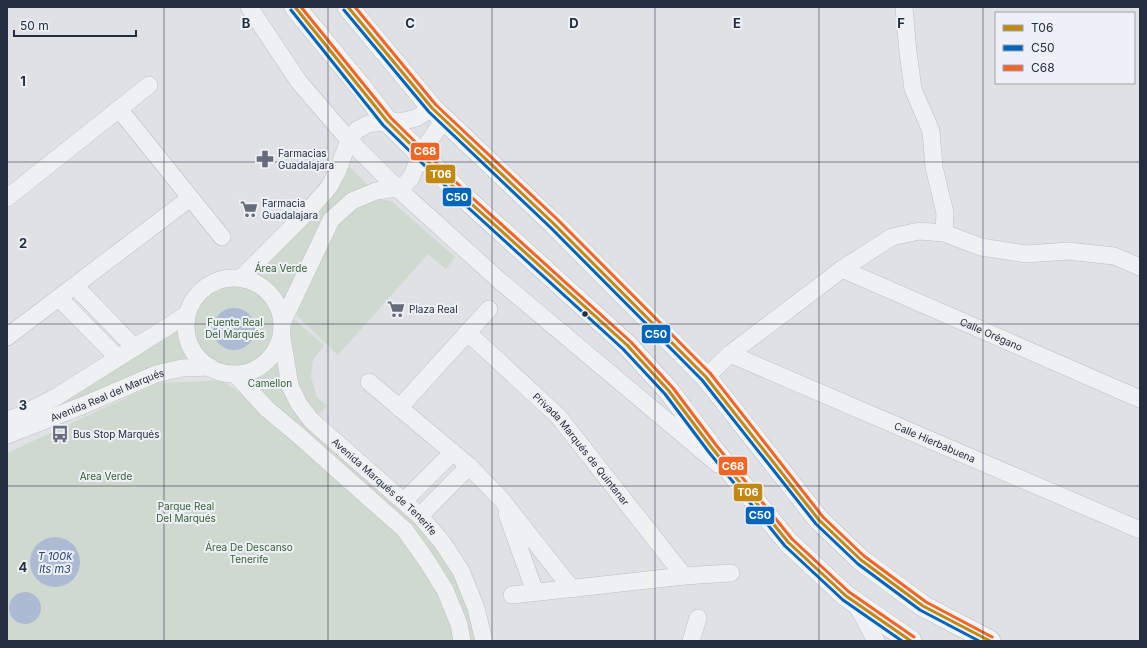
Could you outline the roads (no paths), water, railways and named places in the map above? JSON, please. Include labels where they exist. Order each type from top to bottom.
[{"type":"main road","points":[[295,7],[388,121],[420,154],[465,198],[627,345],[669,391],[788,542],[846,596],[910,641]]},
{"type":"main road","points":[[348,7],[438,114],[553,223],[706,377],[818,520],[861,560],[923,606],[990,641]]},
{"type":"street","points":[[249,7],[299,82],[349,140],[397,188],[500,281],[740,483]]},
{"type":"street","points":[[904,7],[913,89],[931,131],[934,167],[945,213],[944,233]]},
{"type":"street","points":[[7,198],[149,85]]},
{"type":"street","points":[[119,109],[222,237]]},
{"type":"street","points":[[241,278],[308,211],[329,187],[338,170],[349,140],[357,130],[368,124],[388,121],[404,122],[438,114]]},
{"type":"street","points":[[282,329],[278,306],[269,292],[256,283],[241,278],[217,280],[197,294],[186,315],[185,329],[188,342],[195,355],[210,367],[236,375],[256,370],[273,356],[282,329],[331,220],[352,201],[376,191],[397,188],[405,184],[411,178],[438,114]]},
{"type":"street","points":[[7,338],[190,198]]},
{"type":"street","points":[[706,377],[730,354],[842,269],[892,237],[919,231],[944,233],[981,247],[1026,254],[1068,251],[1114,256],[1140,267]]},
{"type":"street","name":"Calle Orégano","points":[[842,269],[1140,399]]},
{"type":"street","points":[[75,286],[135,348]]},
{"type":"street","points":[[59,298],[118,358]]},
{"type":"street","points":[[400,408],[489,309]]},
{"type":"street","name":"Avenida Real del Marqués","points":[[7,420],[19,416],[56,397],[186,315]]},
{"type":"street","name":"Avenida Marqués de Tenerife","points":[[282,329],[290,386],[299,404],[311,420],[420,516],[442,542],[461,571],[476,608],[484,641]]},
{"type":"street","name":"Privada Marqués de Quintanar","points":[[467,332],[558,416],[684,576]]},
{"type":"street","name":"Calle Hierbabuena","points":[[730,354],[1140,530]]},
{"type":"street","name":"Avenida Real del Marqués","points":[[7,435],[84,405],[156,374],[182,368],[210,367]]},
{"type":"street","name":"Avenida Marqués de Tenerife","points":[[236,375],[267,409],[309,444],[405,530],[445,590],[459,624],[462,641]]},
{"type":"street","points":[[369,382],[469,466],[501,499],[572,589]]},
{"type":"street","points":[[404,501],[453,452]]},
{"type":"street","points":[[420,516],[469,466]]},
{"type":"street","points":[[501,499],[535,592]]},
{"type":"street","points":[[512,595],[684,576],[731,573]]},
{"type":"street","points":[[856,604],[876,641]]},
{"type":"street","points":[[691,641],[698,618]]},
{"type":"water","points":[[230,308],[238,308],[246,311],[252,317],[255,329],[252,341],[246,347],[238,350],[230,350],[222,347],[216,341],[213,333],[213,325],[216,317],[222,311]]},
{"type":"water","name":"T 100k lts m3","points":[[50,537],[60,537],[73,544],[80,557],[80,567],[73,580],[60,587],[50,587],[41,583],[34,576],[30,567],[30,557],[34,548],[41,541]]},
{"type":"water","points":[[25,592],[31,593],[38,599],[41,608],[40,614],[34,621],[25,624],[19,623],[12,617],[9,608],[10,602],[16,595]]},
{"type":"place","name":"Farmacias Guadalajara","points":[[265,159]]},
{"type":"place","name":"Farmacia Guadalajara","points":[[249,209]]},
{"type":"place","name":"Plaza Real","points":[[396,309]]},
{"type":"place","name":"Bus Stop Marqués","points":[[60,434]]},
{"type":"park label","name":"Área Verde","points":[[281,268]]},
{"type":"park label","name":"Fuente Real Del Marqués","points":[[235,328]]},
{"type":"park label","name":"Camellon","points":[[270,383]]},
{"type":"park label","name":"Area Verde","points":[[106,476]]},
{"type":"park label","name":"Parque Real Del Marqués","points":[[186,512]]},
{"type":"park label","name":"Área De Descanso Tenerife","points":[[249,552]]}]
